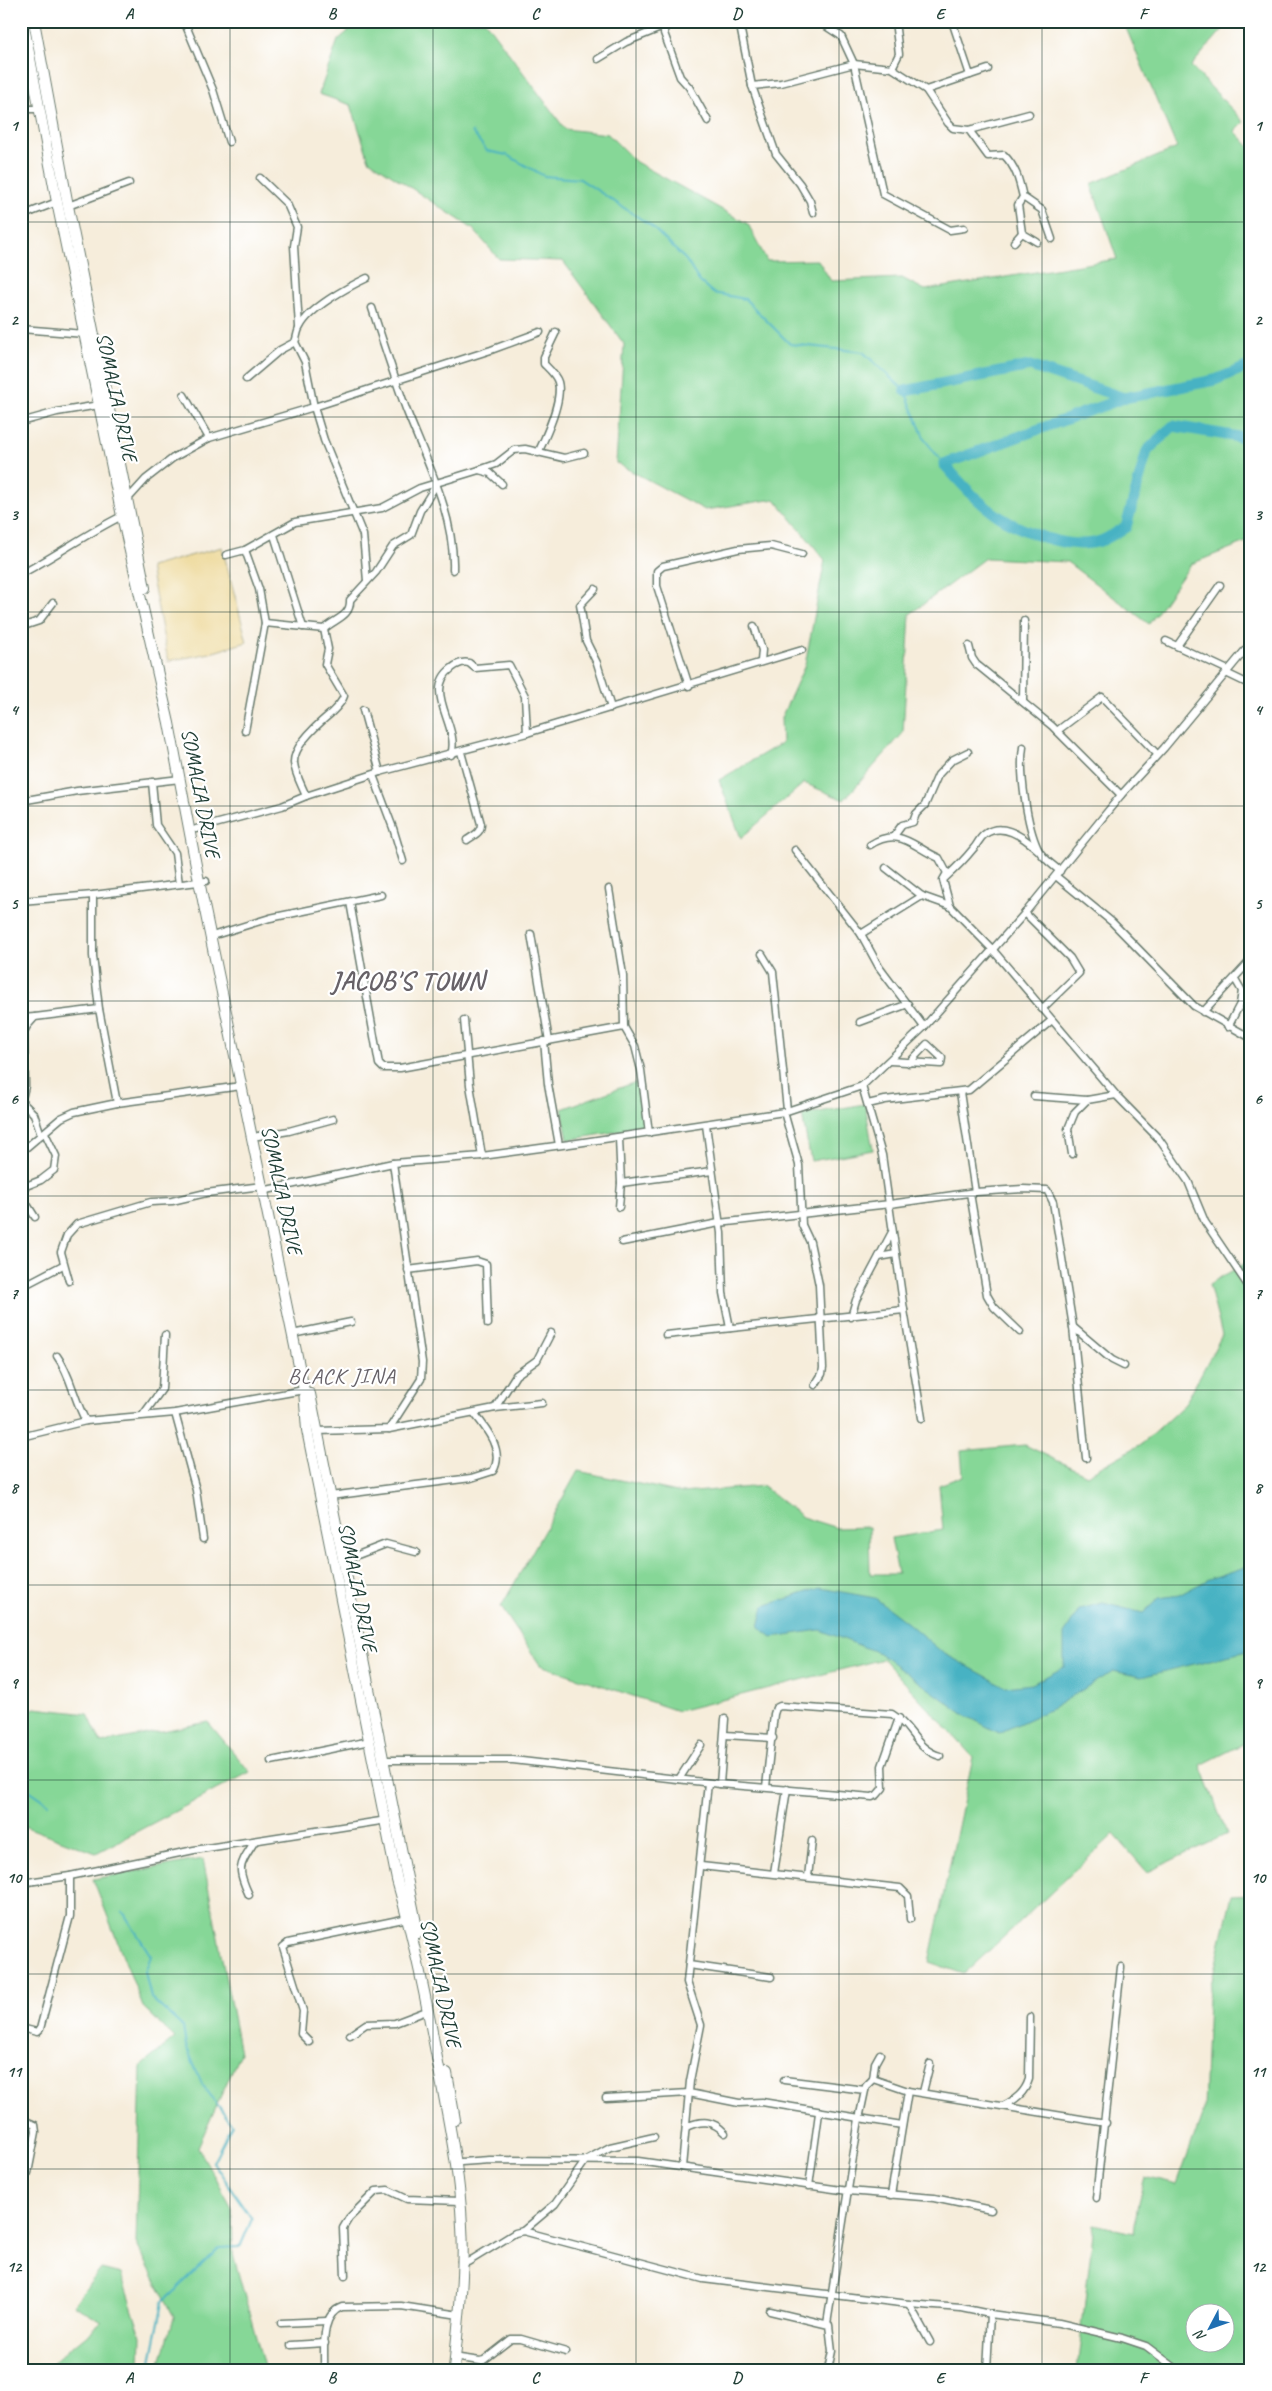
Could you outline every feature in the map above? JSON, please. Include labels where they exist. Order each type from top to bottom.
[{"type":"main road","name":"SOMALIA DRIVE","points":[[23,21],[38,109],[57,202],[122,516],[202,881],[241,1086],[297,1333],[382,1760],[397,1880],[408,1918],[429,2010],[457,2166],[462,2226],[464,2261],[454,2370]]},
{"type":"main road","name":"SOMALIA DRIVE","points":[[34,21],[68,206],[196,829],[202,881],[216,935],[258,1136],[264,1189],[304,1390],[307,1430],[370,1741],[390,1820],[452,2100],[461,2162],[464,2261],[459,2370]]},
{"type":"street","points":[[184,21],[213,90],[229,142]]},
{"type":"street","points":[[739,21],[752,86],[776,154],[800,184],[810,201],[813,213]]},
{"type":"street","points":[[818,21],[841,36],[854,64],[883,194],[950,230],[964,228]]},
{"type":"street","points":[[892,68],[899,54],[895,21]]},
{"type":"street","points":[[952,21],[970,75]]},
{"type":"street","points":[[598,59],[626,42],[664,24],[680,77],[689,87],[708,121]]},
{"type":"street","points":[[752,86],[781,83],[854,64],[892,68],[926,90],[953,128],[968,130],[1029,114]]},
{"type":"street","points":[[926,90],[988,69]]},
{"type":"street","points":[[21,109],[38,109]]},
{"type":"street","points":[[968,130],[988,156],[1004,154],[1017,171],[1022,197],[1018,205],[1022,233],[1014,242]]},
{"type":"street","points":[[260,178],[287,204],[297,227],[294,246],[299,327],[295,342],[305,362],[314,407],[324,440],[355,512],[365,547],[367,580]]},
{"type":"street","points":[[68,206],[130,183]]},
{"type":"street","points":[[1022,197],[1042,210],[1052,239]]},
{"type":"street","points":[[21,216],[57,202]]},
{"type":"street","points":[[1022,233],[1037,242]]},
{"type":"street","points":[[299,327],[315,311],[344,289],[367,278]]},
{"type":"street","points":[[372,308],[395,380],[436,485],[452,536],[453,570]]},
{"type":"street","points":[[21,329],[85,334]]},
{"type":"street","points":[[127,500],[138,487],[166,463],[209,438],[314,407],[491,350],[540,332]]},
{"type":"street","points":[[538,453],[545,438],[559,394],[556,377],[544,364],[544,357],[555,338],[556,332]]},
{"type":"street","points":[[246,379],[280,350],[295,342]]},
{"type":"street","points":[[184,394],[209,438]]},
{"type":"street","points":[[21,422],[58,412],[99,405]]},
{"type":"street","points":[[226,555],[245,550],[295,522],[382,508],[409,493],[496,464],[514,450],[525,449],[564,458],[584,452]]},
{"type":"street","points":[[479,470],[490,473],[502,484]]},
{"type":"street","points":[[265,623],[324,629],[347,612],[351,608],[350,600],[376,572],[393,546],[411,534],[420,511],[436,485]]},
{"type":"street","points":[[21,574],[122,516]]},
{"type":"street","points":[[274,535],[303,627]]},
{"type":"street","points":[[689,686],[657,586],[657,571],[663,566],[738,549],[771,546],[802,554]]},
{"type":"street","points":[[245,550],[257,580],[265,623],[245,731]]},
{"type":"street","points":[[1178,646],[1220,585]]},
{"type":"street","points":[[595,589],[580,604],[586,641],[597,662],[611,708]]},
{"type":"street","points":[[21,627],[39,621],[53,603]]},
{"type":"street","points":[[1023,701],[1024,621]]},
{"type":"street","points":[[754,626],[762,650],[761,661]]},
{"type":"street","points":[[306,796],[295,769],[295,754],[313,728],[333,711],[343,700],[344,696],[325,664],[328,649],[324,629]]},
{"type":"street","points":[[1166,641],[1251,685]]},
{"type":"street","points":[[69,1281],[60,1252],[64,1242],[77,1224],[151,1202],[172,1201],[206,1193],[264,1189],[393,1163],[482,1156],[706,1125],[802,1108],[862,1086],[924,1027],[1025,913],[1059,874],[1121,795],[1251,643]]},
{"type":"street","points":[[970,646],[972,658],[976,664],[1057,731],[1121,795]]},
{"type":"street","points":[[196,829],[282,806],[306,796],[380,772],[527,734],[802,650]]},
{"type":"street","points":[[451,755],[453,736],[442,703],[441,681],[447,672],[459,663],[469,663],[475,668],[509,665],[525,696],[527,734]]},
{"type":"street","points":[[1057,731],[1102,697],[1157,754]]},
{"type":"street","points":[[363,710],[380,772]]},
{"type":"street","points":[[1023,747],[1021,763],[1026,803],[1038,850]]},
{"type":"street","points":[[461,752],[481,824],[481,829],[478,833],[467,840]]},
{"type":"street","points":[[870,845],[894,836],[902,825],[913,822],[916,814],[925,805],[938,775],[946,766],[968,752]]},
{"type":"street","points":[[373,775],[394,828],[403,861]]},
{"type":"street","points":[[21,801],[77,791],[180,779]]},
{"type":"street","points":[[152,782],[156,825],[175,853],[180,884]]},
{"type":"street","points":[[942,880],[975,848],[987,832],[1002,830],[1014,833],[1038,850],[1059,874],[1112,922],[1176,988],[1203,1012],[1251,1038]]},
{"type":"street","points":[[894,836],[908,840],[927,853],[939,858],[947,873],[942,880]]},
{"type":"street","points":[[795,850],[861,934],[879,967],[924,1027]]},
{"type":"street","points":[[886,868],[922,896],[950,906],[992,949],[1116,1095],[1159,1139],[1197,1198],[1206,1222],[1251,1290]]},
{"type":"street","points":[[942,880],[950,906]]},
{"type":"street","points":[[21,901],[93,896],[202,881]]},
{"type":"street","points":[[608,889],[623,975],[624,1027],[635,1046],[641,1070],[649,1133]]},
{"type":"street","points":[[216,935],[270,918],[381,895]]},
{"type":"street","points":[[93,896],[93,956],[100,1009],[117,1103]]},
{"type":"street","points":[[861,934],[922,896]]},
{"type":"street","points":[[350,902],[379,1064],[388,1069],[624,1027]]},
{"type":"street","points":[[1025,913],[1070,958],[1079,973],[1042,1009]]},
{"type":"street","points":[[531,934],[546,1041],[548,1084],[559,1145]]},
{"type":"street","points":[[762,954],[773,972],[786,1111],[799,1165],[800,1215],[810,1242],[819,1285],[823,1368],[815,1385]]},
{"type":"street","points":[[1203,1012],[1251,960]]},
{"type":"street","points":[[1228,1027],[1240,1004],[1242,991],[1235,979]]},
{"type":"street","points":[[860,1022],[908,1004]]},
{"type":"street","points":[[21,1018],[100,1009]]},
{"type":"street","points":[[21,1188],[41,1180],[54,1170],[56,1156],[34,1114],[23,1103],[22,1099],[26,1086],[24,1032],[35,1017]]},
{"type":"street","points":[[464,1020],[470,1085],[482,1156]]},
{"type":"street","points":[[868,1104],[885,1100],[960,1092],[976,1085],[1052,1020]]},
{"type":"street","points":[[890,1061],[909,1063],[941,1064],[942,1058],[927,1044],[909,1063]]},
{"type":"street","points":[[21,1152],[66,1114],[117,1103],[241,1086]]},
{"type":"street","points":[[862,1086],[882,1155],[890,1204],[892,1232],[922,1418]]},
{"type":"street","points":[[960,1092],[987,1295],[994,1307],[1020,1332]]},
{"type":"street","points":[[1034,1096],[1087,1100],[1116,1095]]},
{"type":"street","points":[[1072,1154],[1068,1140],[1070,1120],[1087,1100]]},
{"type":"street","points":[[258,1136],[289,1131],[333,1119]]},
{"type":"street","points":[[706,1125],[719,1223],[723,1293],[730,1328]]},
{"type":"street","points":[[619,1138],[621,1183],[619,1207]]},
{"type":"street","points":[[389,1429],[421,1379],[422,1362],[393,1163]]},
{"type":"street","points":[[621,1183],[712,1171]]},
{"type":"street","points":[[622,1242],[719,1223],[800,1215],[973,1192],[1040,1188],[1050,1193],[1062,1251],[1073,1327],[1086,1458]]},
{"type":"street","points":[[21,1195],[35,1218]]},
{"type":"street","points":[[851,1317],[856,1300],[892,1232]]},
{"type":"street","points":[[879,1257],[896,1254]]},
{"type":"street","points":[[408,1270],[477,1261],[486,1264],[488,1324]]},
{"type":"street","points":[[21,1287],[63,1265]]},
{"type":"street","points":[[666,1335],[904,1310]]},
{"type":"street","points":[[297,1333],[351,1322]]},
{"type":"street","points":[[1073,1327],[1112,1360],[1124,1366]]},
{"type":"street","points":[[495,1408],[516,1375],[537,1360],[551,1333]]},
{"type":"street","points":[[143,1416],[162,1389],[166,1335]]},
{"type":"street","points":[[57,1356],[66,1371],[74,1399],[86,1421]]},
{"type":"street","points":[[21,1437],[86,1421],[175,1413],[304,1390]]},
{"type":"street","points":[[317,1431],[389,1429],[495,1408],[542,1403]]},
{"type":"street","points":[[175,1413],[196,1490],[203,1539]]},
{"type":"street","points":[[330,1496],[471,1478],[493,1471],[498,1460],[495,1446],[485,1427],[474,1413]]},
{"type":"street","points":[[342,1560],[386,1544],[416,1552]]},
{"type":"street","points":[[766,1787],[774,1714],[776,1708],[780,1706],[892,1714],[898,1718],[916,1742],[940,1756]]},
{"type":"street","points":[[382,1760],[512,1760],[708,1783],[872,1797],[877,1795],[883,1788],[882,1766],[898,1718]]},
{"type":"street","points":[[720,1784],[725,1719]]},
{"type":"street","points":[[725,1735],[772,1738]]},
{"type":"street","points":[[271,1760],[370,1741]]},
{"type":"street","points":[[679,1779],[701,1744]]},
{"type":"street","points":[[682,2168],[689,2093],[701,2025],[698,2010],[688,1988],[708,1783]]},
{"type":"street","points":[[774,1873],[787,1789]]},
{"type":"street","points":[[21,1883],[70,1876],[145,1860],[255,1841],[390,1820]]},
{"type":"street","points":[[249,1896],[240,1867],[241,1861],[255,1841]]},
{"type":"street","points":[[808,1877],[812,1842]]},
{"type":"street","points":[[701,1866],[900,1888],[908,1896],[910,1918]]},
{"type":"street","points":[[21,2028],[37,2032],[40,2029],[70,1916],[70,1876]]},
{"type":"street","points":[[309,2042],[301,2034],[303,2011],[283,1947],[288,1943],[408,1918]]},
{"type":"street","points":[[689,1965],[771,1977]]},
{"type":"street","points":[[1096,2198],[1106,2123],[1121,1966]]},
{"type":"street","points":[[350,2035],[366,2024],[395,2024],[429,2010]]},
{"type":"street","points":[[1003,2106],[1021,2094],[1026,2088],[1029,2079],[1030,2017]]},
{"type":"street","points":[[828,2370],[832,2351],[827,2324],[859,2119],[865,2090],[873,2079],[875,2062],[880,2054]]},
{"type":"street","points":[[923,2092],[930,2064]]},
{"type":"street","points":[[873,2079],[908,2090],[1106,2123]]},
{"type":"street","points":[[784,2080],[865,2090]]},
{"type":"street","points":[[891,2195],[908,2090]]},
{"type":"street","points":[[606,2098],[689,2093],[738,2103],[762,2102],[902,2126]]},
{"type":"street","points":[[809,2186],[819,2113]]},
{"type":"street","points":[[21,2119],[35,2125],[36,2132],[28,2173]]},
{"type":"street","points":[[686,2127],[696,2123],[710,2122],[718,2126],[724,2133]]},
{"type":"street","points":[[464,2261],[515,2233],[523,2231],[555,2204],[586,2160],[610,2147],[654,2137]]},
{"type":"street","points":[[461,2162],[586,2160],[638,2162],[848,2192],[934,2198],[991,2210]]},
{"type":"street","points":[[345,2276],[343,2228],[372,2193],[388,2190],[408,2198],[459,2201]]},
{"type":"street","points":[[523,2231],[703,2279],[909,2304],[962,2308],[990,2314],[1058,2323],[1122,2338],[1146,2346],[1178,2370]]},
{"type":"street","points":[[909,2304],[930,2342]]},
{"type":"street","points":[[324,2370],[327,2320],[335,2310],[342,2307],[401,2306],[459,2315]]},
{"type":"street","points":[[770,2311],[827,2324]]},
{"type":"street","points":[[987,2370],[990,2314]]},
{"type":"street","points":[[280,2323],[327,2320]]},
{"type":"street","points":[[460,2358],[484,2360],[511,2339],[521,2339],[566,2352]]},
{"type":"street","points":[[291,2345],[325,2342]]},
{"type":"green space","points":[[360,21],[485,21],[565,129],[608,134],[636,162],[748,224],[767,261],[818,260],[831,281],[902,278],[925,290],[1117,259],[1091,184],[1177,148],[1123,21],[1230,21],[1191,66],[1244,122],[1235,131],[1251,148],[1251,540],[1191,564],[1149,624],[1067,562],[985,558],[910,614],[903,733],[844,800],[804,783],[741,838],[719,780],[782,743],[781,718],[805,665],[825,560],[775,499],[705,510],[616,463],[624,344],[563,261],[499,259],[473,229],[369,160],[351,105],[319,94],[338,40]]},
{"type":"green space","points":[[639,1081],[645,1127],[568,1140],[562,1109]]},
{"type":"green space","points":[[865,1104],[873,1150],[811,1161],[802,1115]]},
{"type":"green space","points":[[1251,1260],[1251,1740],[1201,1765],[1227,1834],[1147,1872],[1114,1834],[964,1974],[929,1962],[973,1757],[883,1659],[678,1711],[540,1665],[501,1607],[578,1471],[682,1493],[763,1486],[802,1517],[837,1528],[869,1527],[870,1574],[898,1574],[891,1538],[943,1530],[939,1485],[963,1476],[961,1451],[1025,1445],[1087,1475],[1143,1443],[1185,1404],[1222,1335],[1209,1284]]},
{"type":"green space","points":[[35,1708],[88,1714],[101,1743],[208,1722],[250,1772],[96,1853],[21,1825],[21,1714]]},
{"type":"green space","points":[[203,1859],[240,2053],[198,2147],[232,2208],[233,2254],[265,2370],[159,2370],[174,2317],[136,2243],[141,2066],[175,2038],[143,2007],[93,1879]]},
{"type":"green space","points":[[1251,1894],[1251,2370],[1077,2370],[1094,2224],[1134,2233],[1138,2202],[1145,2177],[1177,2185],[1204,2110],[1208,1997],[1232,1895]]},
{"type":"green space","points":[[101,2269],[121,2274],[141,2336],[141,2370],[44,2370],[102,2322],[73,2305]]},
{"type":"sand","points":[[222,547],[247,642],[210,653],[168,661],[150,567]]},
{"type":"water","points":[[1251,1565],[1251,1650],[1141,1677],[1113,1671],[1053,1708],[999,1733],[965,1715],[879,1653],[820,1630],[772,1637],[759,1627],[764,1606],[820,1588],[875,1598],[943,1653],[1006,1687],[1032,1684],[1064,1667],[1064,1634],[1080,1609],[1103,1603],[1143,1613],[1159,1598],[1179,1595],[1209,1579]]},
{"type":"waterway","points":[[472,132],[487,151],[507,155],[544,176],[580,179],[650,225],[686,260],[699,281],[713,293],[745,299],[790,344],[863,352],[905,391],[925,440],[944,464]]},
{"type":"waterway","points":[[1251,365],[1215,380],[1124,398],[944,464],[966,489],[1001,518],[1044,537],[1076,544],[1090,543],[1106,539],[1126,527],[1147,451],[1173,426],[1251,439]]},
{"type":"waterway","points":[[905,391],[1030,366],[1124,398]]},
{"type":"waterway","points":[[21,1758],[29,1790],[48,1803]]},
{"type":"waterway","points":[[123,1912],[151,1956],[145,1972],[151,1998],[183,2027],[186,2046],[202,2084],[232,2124],[213,2162],[252,2219],[240,2247],[219,2248],[163,2302],[150,2366],[151,2370]]},
{"type":"district","name":"JACOB'S TOWN","points":[[408,980]]},
{"type":"district","name":"BLACK JINA","points":[[342,1376]]}]
